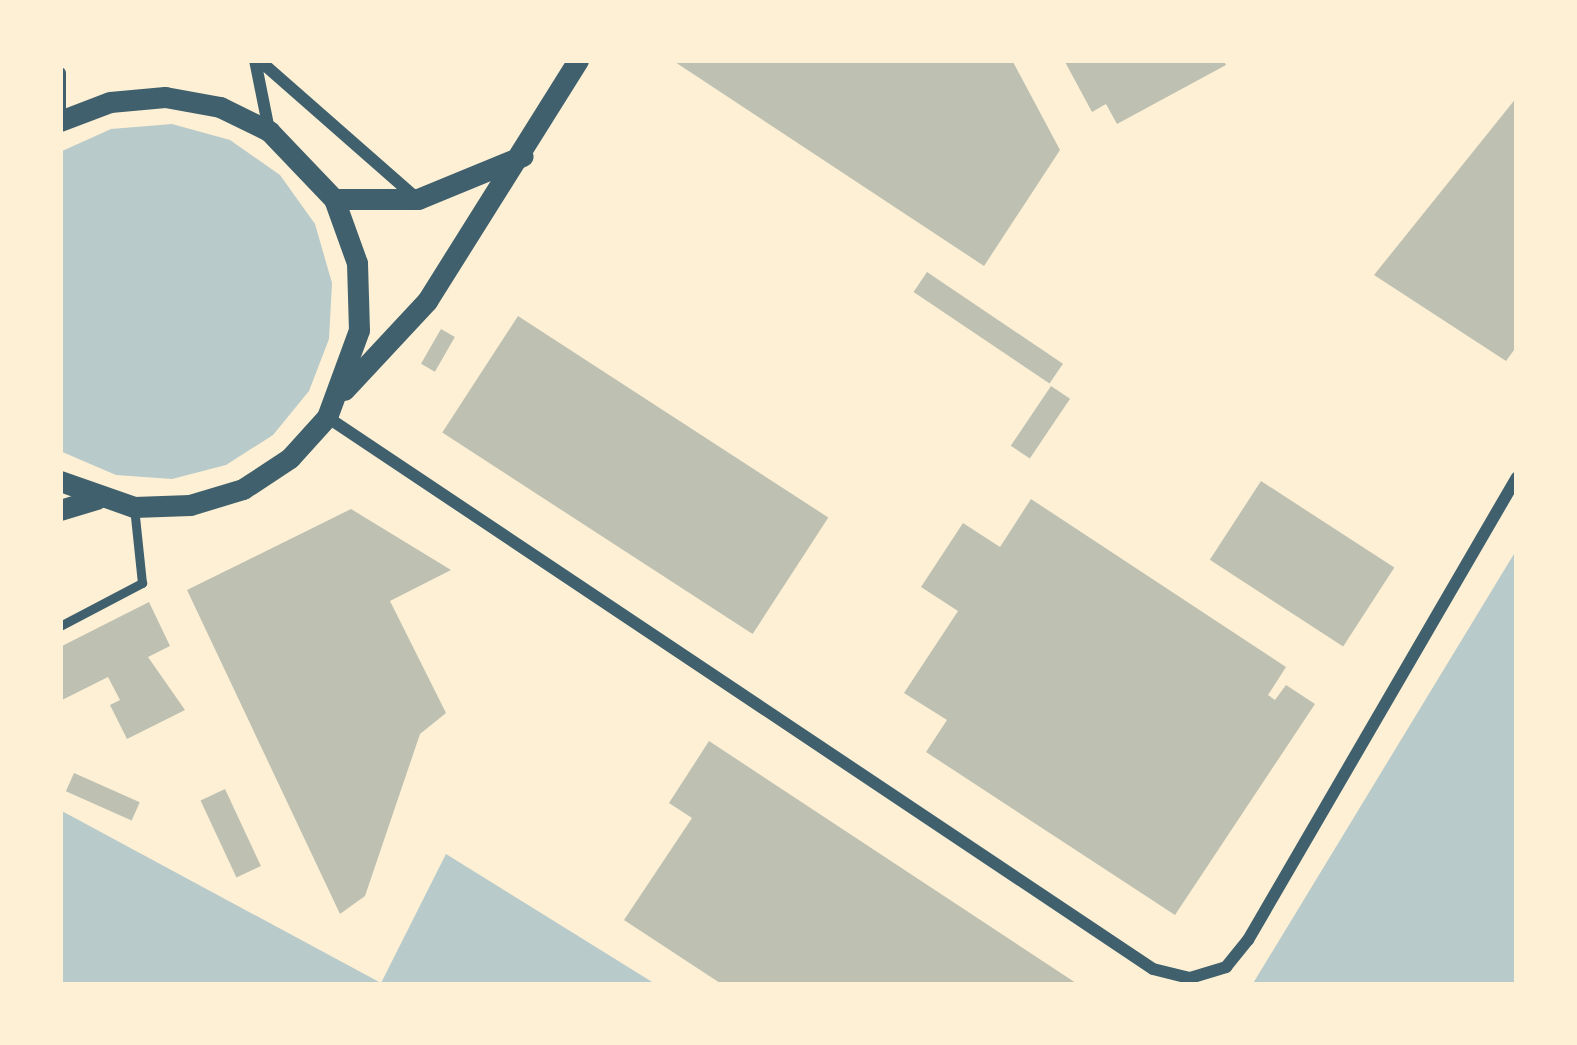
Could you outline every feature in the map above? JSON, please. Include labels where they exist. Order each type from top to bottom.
[{"type":"street","points":[[257,60],[269,131]]},
{"type":"street","points":[[257,60],[418,200]]},
{"type":"street","points":[[60,481],[97,499],[134,506],[190,505],[243,489],[290,458],[340,395],[427,301],[524,156],[578,60]]},
{"type":"street","points":[[60,73],[60,111]]},
{"type":"street","points":[[60,121],[110,102],[165,97],[220,106],[269,131],[334,199],[357,262],[359,308],[340,395]]},
{"type":"street","points":[[334,199],[418,200],[524,156]]},
{"type":"street","points":[[327,417],[1153,969],[1190,978],[1226,968],[1248,940],[1517,477]]},
{"type":"street","points":[[60,510],[97,499]]},
{"type":"lane","points":[[60,626],[142,584],[134,506]]},
{"type":"shaded area","points":[[172,124],[230,140],[280,175],[315,224],[332,283],[329,339],[309,391],[273,435],[226,465],[172,479],[116,475],[60,451],[60,152],[111,129]]},
{"type":"shaded area","points":[[1517,549],[1517,985],[1252,985]]},
{"type":"shaded area","points":[[60,810],[381,983],[446,854],[657,985],[60,985]]},
{"type":"building","points":[[672,60],[1012,60],[1060,150],[984,266]]},
{"type":"building","points":[[1064,60],[1223,60],[1226,65],[1117,124],[1106,104],[1092,112]]},
{"type":"building","points":[[1517,97],[1517,346],[1506,361],[1374,275]]},
{"type":"building","points":[[927,272],[1063,364],[1050,384],[914,292]]},
{"type":"building","points":[[518,316],[828,518],[753,634],[442,433]]},
{"type":"building","points":[[441,329],[455,337],[435,372],[421,364]]},
{"type":"building","points":[[1051,386],[1070,399],[1030,459],[1011,446]]},
{"type":"building","points":[[1261,481],[1394,568],[1343,646],[1210,560]]},
{"type":"building","points":[[1031,499],[1286,667],[1268,695],[1275,700],[1286,685],[1315,704],[1175,915],[926,752],[947,720],[904,693],[958,611],[921,587],[963,523],[1000,547]]},
{"type":"building","points":[[351,509],[451,570],[390,601],[446,713],[420,734],[365,896],[340,914],[187,590]]},
{"type":"building","points":[[149,602],[170,646],[148,657],[185,710],[127,739],[110,705],[120,700],[108,677],[60,701],[60,647]]},
{"type":"building","points":[[709,741],[1079,985],[723,985],[624,920],[692,818],[669,803]]},
{"type":"building","points":[[74,773],[140,802],[132,821],[66,791]]},
{"type":"building","points":[[225,789],[261,866],[236,877],[201,800]]}]
